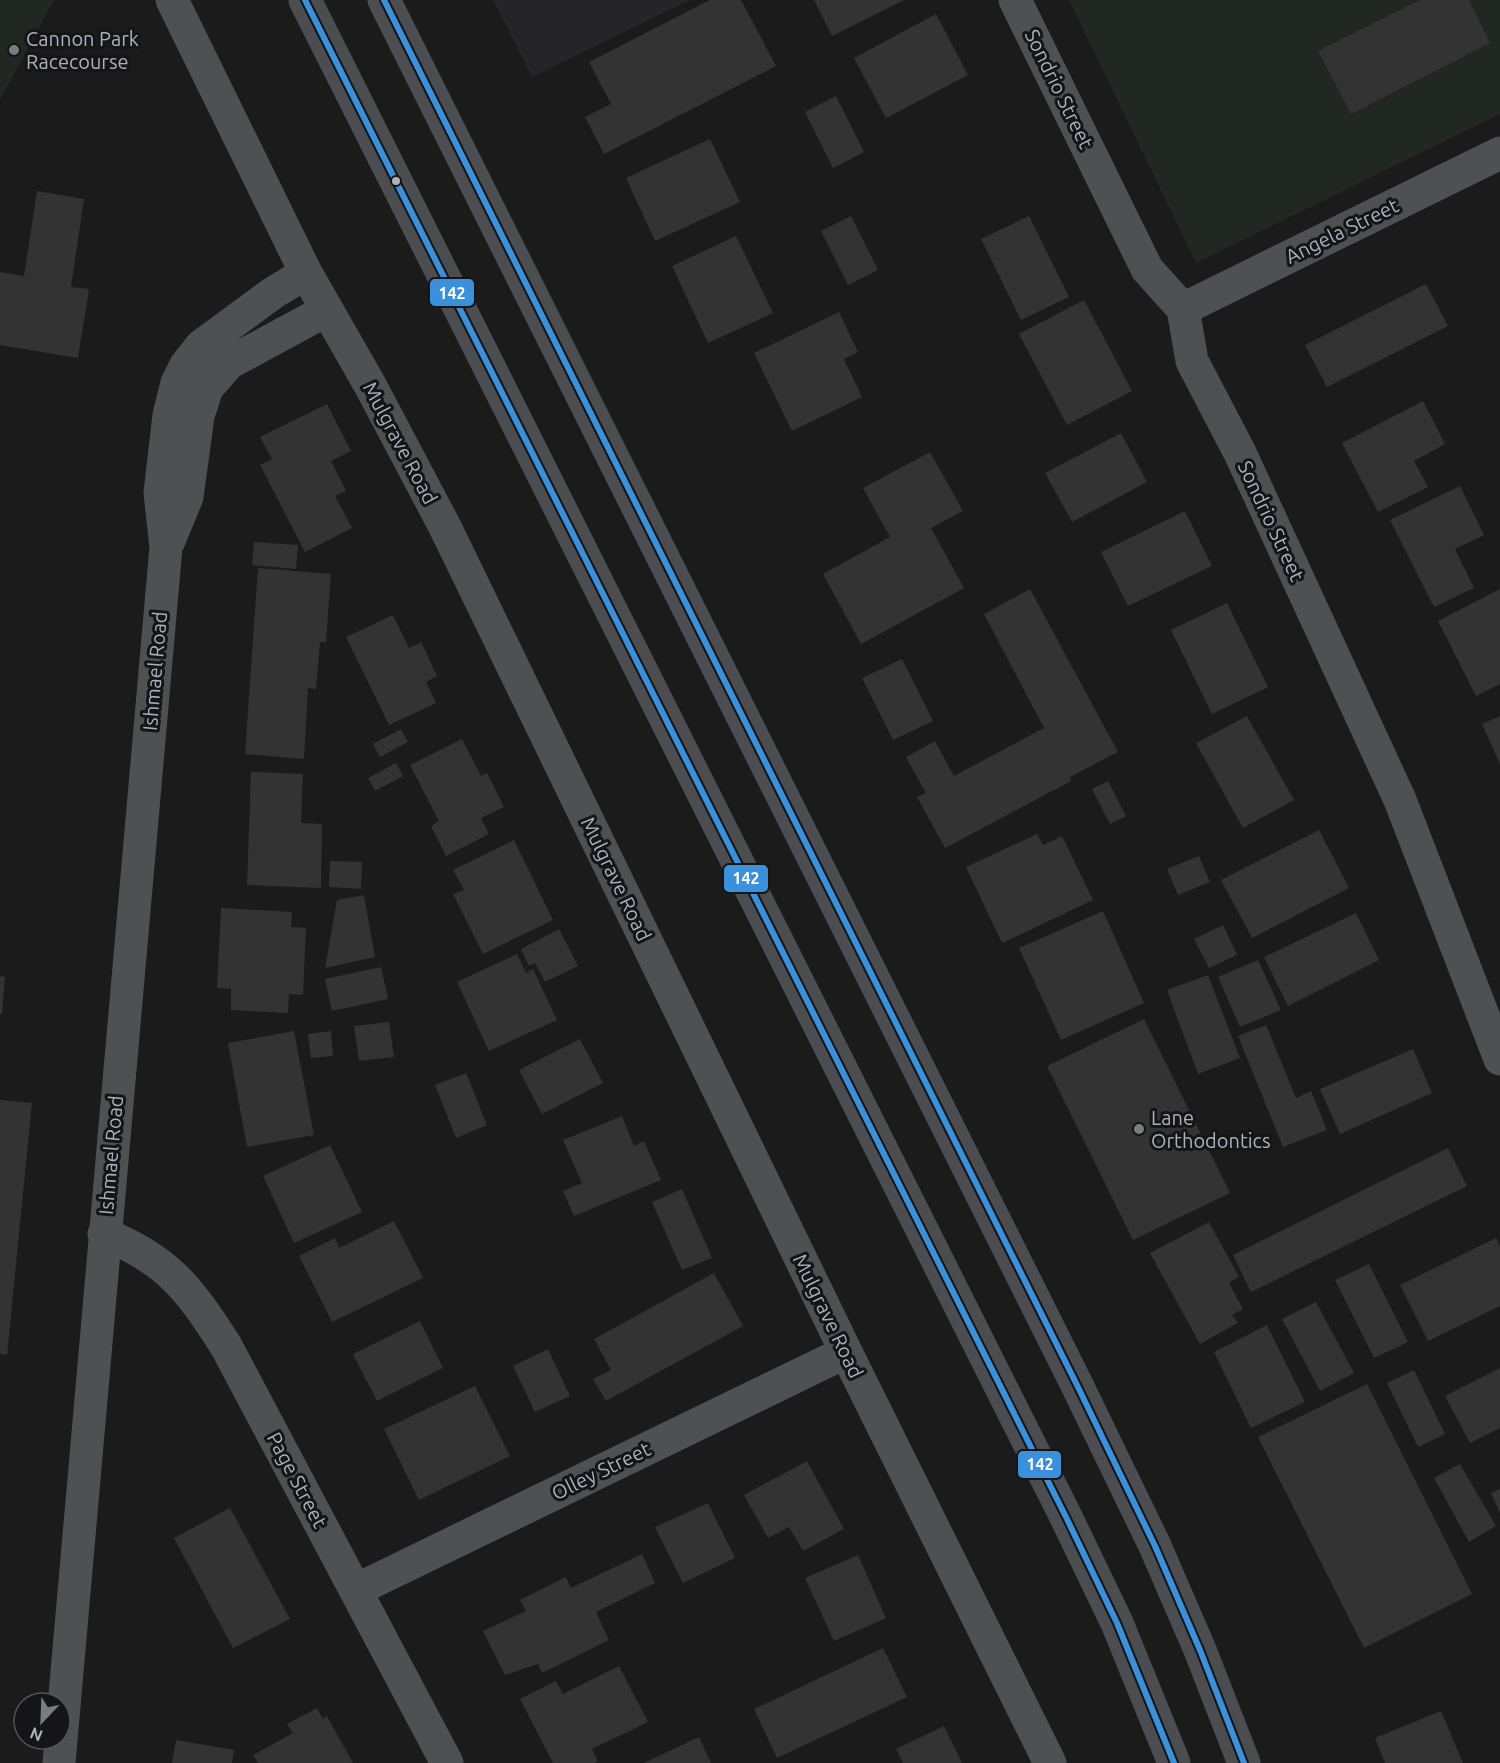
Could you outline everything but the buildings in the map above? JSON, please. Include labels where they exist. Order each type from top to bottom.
[{"type":"main road","points":[[305,0],[1066,1516],[1117,1623],[1174,1763]]},
{"type":"main road","points":[[384,0],[1076,1383],[1155,1546],[1200,1650],[1244,1763]]},
{"type":"street","name":"Mulgrave Road","points":[[172,0],[306,273],[370,385],[445,527],[846,1352],[1050,1763]]},
{"type":"street","name":"Sondrio Street","points":[[1015,0],[1147,269],[1183,309],[1192,361],[1240,453],[1400,800],[1500,1059]]},
{"type":"street","name":"Angela Street","points":[[1183,309],[1500,153]]},
{"type":"street","name":"Ishmael Road","points":[[59,1763],[166,547],[160,493],[170,408],[177,384],[186,365],[201,346],[273,293],[306,273]]},
{"type":"street","name":"Ishmael Road","points":[[166,547],[187,497],[198,416],[207,388],[229,363],[327,310]]},
{"type":"street","name":"Page Street","points":[[104,1234],[132,1245],[160,1263],[184,1286],[207,1316],[226,1346],[447,1763]]},
{"type":"street","name":"Olley Street","points":[[356,1590],[846,1352]]},
{"type":"shaded area","name":"Cannon Park Racecourse","points":[[0,0],[54,0],[0,100]]},
{"type":"shaded area","points":[[493,0],[690,0],[532,77]]},
{"type":"shaded area","points":[[1069,0],[1500,0],[1500,114],[1196,263]]},
{"type":"transit line","name":"142","points":[[305,0],[1066,1517],[1117,1623],[1174,1763]]},
{"type":"transit line","name":"142","points":[[384,0],[1076,1383],[1155,1546],[1200,1650],[1244,1763]]},
{"type":"place","name":"Cannon Park Racecourse","points":[[14,50]]},
{"type":"place","name":"Lane Orthodontics","points":[[1139,1129]]}]
